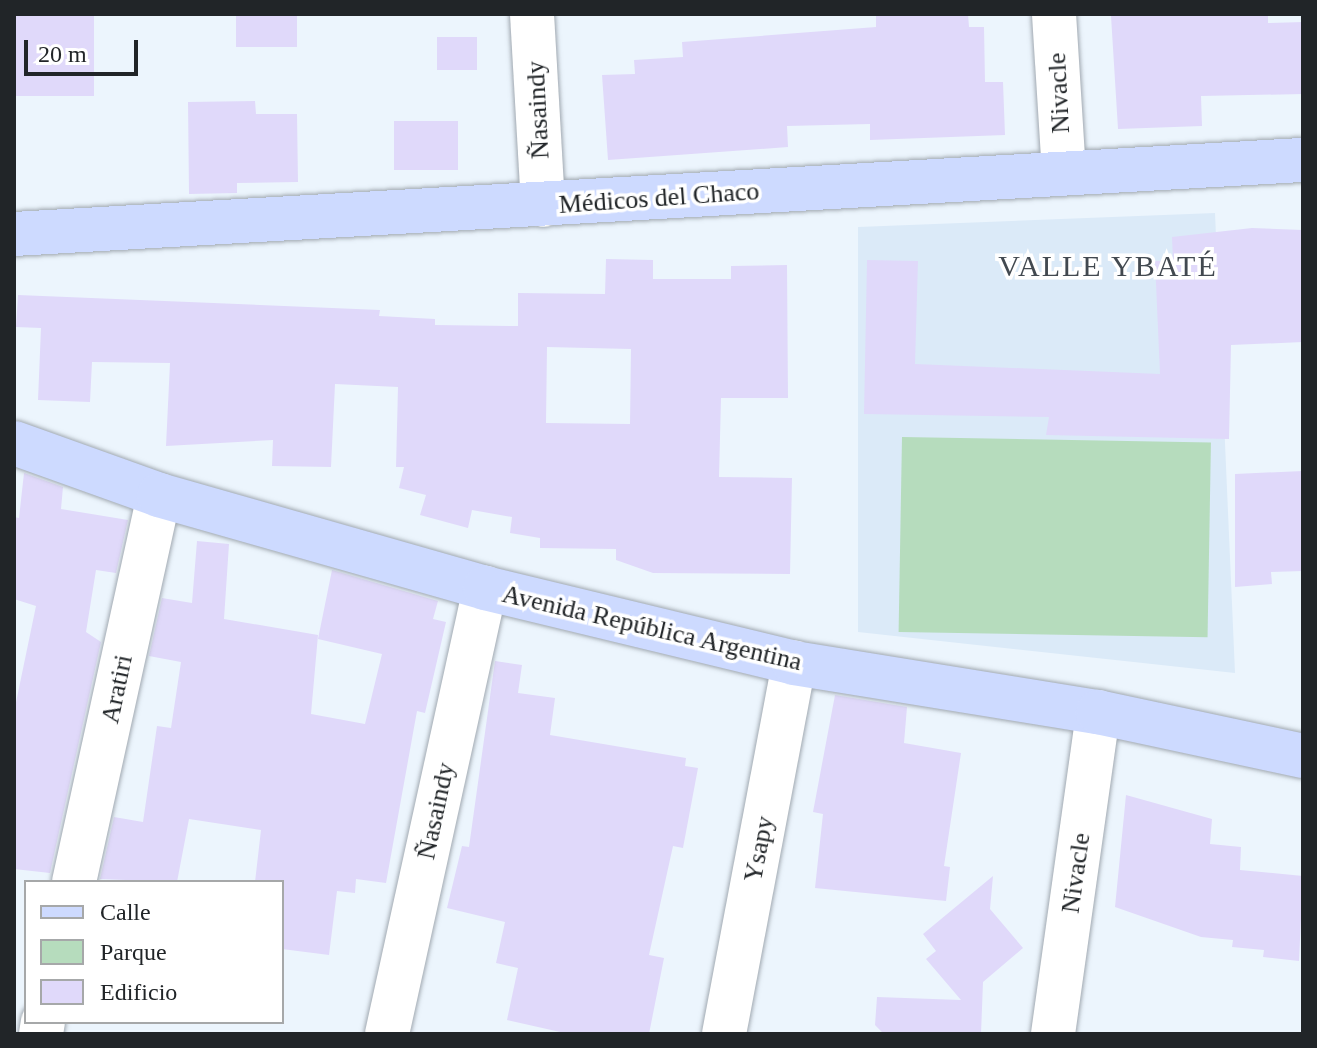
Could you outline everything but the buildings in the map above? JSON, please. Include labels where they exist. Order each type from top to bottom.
[{"type":"main road","name":"Médicos del Chaco","points":[[14,234],[1303,160]]},
{"type":"main road","name":"Avenida República Argentina","points":[[14,443],[159,495],[485,588],[794,663],[1098,712],[1303,756]]},
{"type":"street","name":"Ñasaindy","points":[[532,14],[543,205]]},
{"type":"street","name":"Nivacle","points":[[1054,14],[1064,173]]},
{"type":"street","name":"Aratiri","points":[[74,880],[159,495]]},
{"type":"street","name":"Ñasaindy","points":[[387,1034],[485,588]]},
{"type":"street","name":"Ysapy","points":[[724,1034],[794,663]]},
{"type":"street","name":"Nivacle","points":[[1053,1034],[1098,712]]},
{"type":"shaded area","points":[[1215,213],[1235,673],[858,632],[858,227]]},
{"type":"green space","points":[[902,437],[1211,442],[1208,637],[899,632]]},
{"type":"district","name":"VALLE YBATÉ","points":[[1108,266]]}]
